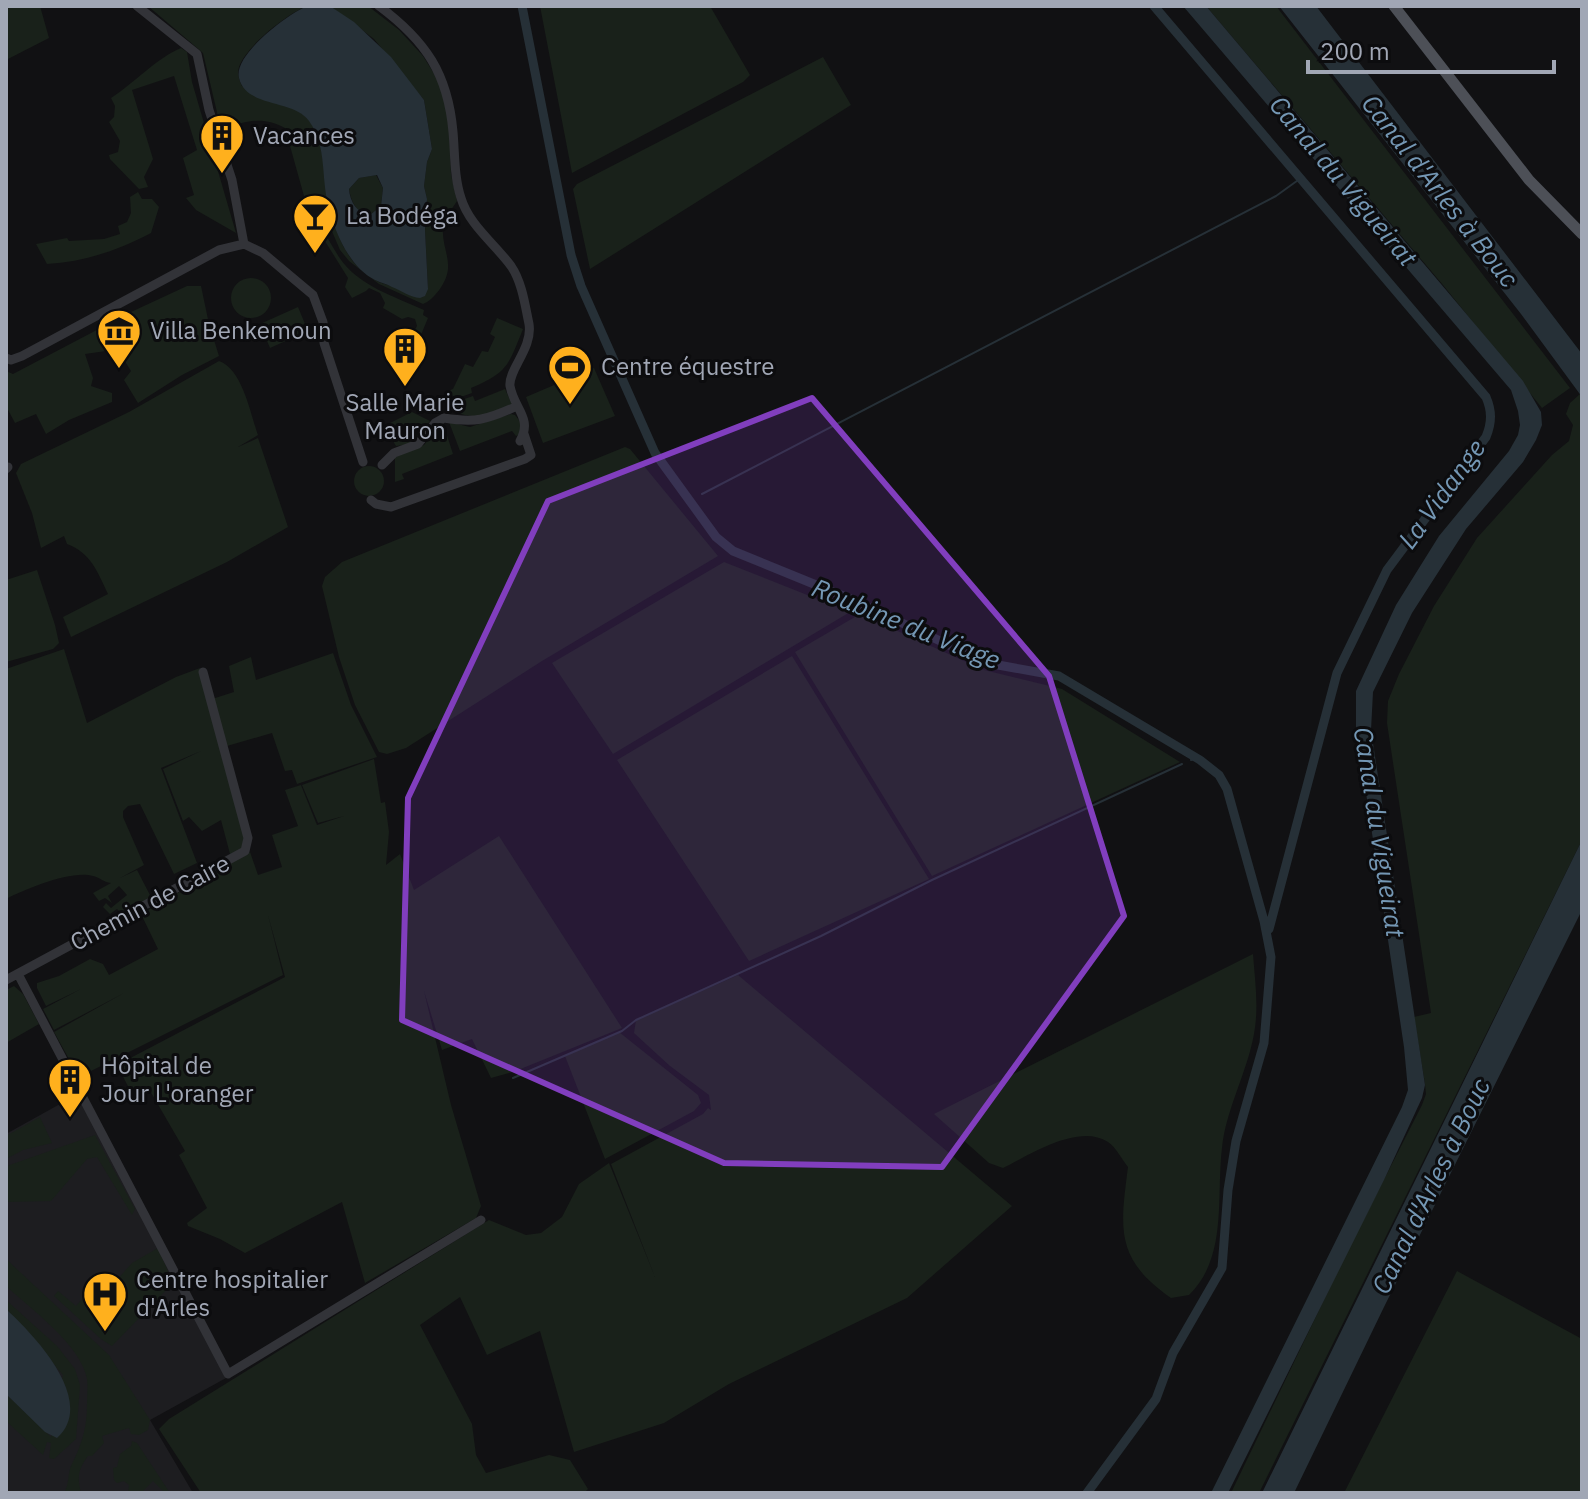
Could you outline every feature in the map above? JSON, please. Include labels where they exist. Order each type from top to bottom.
[{"type":"main road","points":[[1394,6],[1529,180],[1582,234]]},
{"type":"street","points":[[137,6],[197,54],[209,110],[232,180],[244,244]]},
{"type":"street","points":[[371,500],[391,507],[531,455],[522,437],[526,421],[515,407],[509,383],[527,345],[530,329],[521,290],[513,269],[478,227],[461,200],[450,99],[444,83],[420,44],[379,6]]},
{"type":"street","points":[[6,358],[11,360],[22,356],[219,250],[244,244],[263,253],[313,295],[323,322],[324,343],[363,462]]},
{"type":"street","points":[[382,465],[394,453],[418,444],[435,423],[444,418],[477,421],[515,407]]},
{"type":"street","name":"Chemin de Caire","points":[[18,974],[245,851],[248,838],[203,672]]},
{"type":"street","points":[[6,980],[18,974],[228,1374],[481,1220]]},
{"type":"highlighted area","points":[[812,398],[1049,676],[1124,916],[942,1167],[724,1163],[402,1020],[408,798],[548,501]]},
{"type":"shaded area","points":[[6,6],[40,6],[49,38],[6,60]]},
{"type":"shaded area","points":[[148,6],[307,6],[279,23],[258,41],[243,59],[238,74],[242,86],[295,109],[312,125],[321,146],[333,220],[344,248],[362,271],[340,250],[316,194],[304,196],[285,128],[261,121],[221,129],[203,53]]},
{"type":"shaded area","points":[[330,6],[368,6],[399,30],[423,56],[441,85],[449,121],[451,174],[457,201],[446,218],[443,230],[447,274],[443,285],[423,304],[379,284],[363,272],[386,284],[428,289],[427,199],[424,186],[432,149],[424,100],[374,39]]},
{"type":"shaded area","points":[[540,6],[710,6],[750,75],[743,82],[572,173]]},
{"type":"shaded area","points":[[1206,6],[1276,6],[1570,388],[1542,408],[1443,285]]},
{"type":"shaded area","points":[[181,48],[187,52],[192,82],[236,233],[196,210],[186,198],[194,195],[183,158],[197,150],[174,76],[132,90],[153,159],[144,177],[148,187],[139,189],[110,159],[109,155],[118,152],[120,141],[109,122],[114,117],[115,106],[111,98]]},
{"type":"shaded area","points":[[823,57],[851,105],[590,269],[573,189],[577,184]]},
{"type":"shaded area","points":[[376,175],[383,188],[381,206],[369,216],[355,206],[349,189],[359,178]]},
{"type":"shaded area","points":[[138,192],[142,199],[152,199],[159,207],[151,233],[101,254],[47,264],[36,244],[67,238],[69,241],[104,239],[120,234],[118,226],[127,222],[131,213],[130,197]]},
{"type":"shaded area","points":[[316,220],[339,257],[356,276],[424,310],[423,315],[428,318],[416,347],[407,344],[417,326],[415,319],[402,319],[383,308],[385,303],[380,293],[369,288],[352,298],[345,287],[348,278],[318,230]]},
{"type":"shaded area","points":[[251,278],[265,284],[271,298],[265,312],[251,318],[237,312],[231,298],[237,284]]},
{"type":"shaded area","points":[[187,286],[201,286],[219,356],[138,403],[124,380],[131,371],[121,355],[106,351],[85,354],[93,378],[91,386],[112,393],[112,402],[69,420],[46,434],[36,414],[15,423],[6,406],[6,371],[13,374]]},
{"type":"shaded area","points":[[298,307],[308,331],[270,348],[260,324]]},
{"type":"shaded area","points":[[497,318],[523,329],[505,366],[493,377],[471,388],[472,393],[458,398],[445,392],[453,389],[465,364],[473,367],[482,351],[488,352],[495,337],[490,334]]},
{"type":"shaded area","points":[[219,361],[234,373],[240,383],[258,435],[238,447],[258,438],[288,527],[227,562],[71,637],[63,617],[108,594],[92,564],[82,552],[67,544],[64,536],[41,548],[32,513],[16,473],[21,464],[129,412]]},
{"type":"shaded area","name":"Centre équestre","points":[[594,368],[615,416],[543,443],[526,397]]},
{"type":"shaded area","points":[[505,389],[512,404],[496,411],[476,416],[452,411],[459,401],[473,396],[475,401]]},
{"type":"shaded area","points":[[1580,394],[1582,840],[1259,1493],[1231,1493],[1426,1094],[1414,1017],[1431,1013],[1387,723],[1388,701],[1434,606],[1477,538],[1552,455],[1569,441],[1573,425],[1566,414],[1570,403]]},
{"type":"shaded area","points":[[412,412],[430,421],[411,444],[396,446],[384,426]]},
{"type":"shaded area","points":[[511,414],[522,424],[520,434],[516,436],[512,431],[460,451],[449,422],[470,427]]},
{"type":"shaded area","points":[[443,423],[453,454],[402,474],[404,479],[395,482],[395,457],[424,445]]},
{"type":"shaded area","points":[[625,447],[630,449],[718,556],[542,661],[406,748],[387,754],[379,752],[355,705],[339,657],[322,586],[325,577],[342,562]]},
{"type":"shaded area","points":[[369,466],[380,470],[384,481],[380,492],[369,496],[358,492],[354,481],[358,470]]},
{"type":"shaded area","points":[[724,562],[850,612],[613,754],[552,663]]},
{"type":"shaded area","points":[[37,570],[59,643],[53,649],[6,662],[6,580]]},
{"type":"shaded area","points":[[860,614],[984,670],[1062,689],[1180,762],[932,876],[795,652]]},
{"type":"shaded area","points":[[64,649],[87,723],[176,677],[200,668],[246,843],[239,851],[230,854],[221,820],[202,831],[189,817],[183,821],[163,769],[201,751],[161,768],[197,863],[174,874],[140,804],[128,806],[123,811],[123,817],[144,865],[120,878],[137,870],[151,897],[121,913],[117,909],[110,914],[103,907],[106,903],[111,908],[127,895],[119,886],[108,896],[112,903],[105,898],[99,901],[93,893],[111,883],[93,876],[73,876],[49,882],[6,899],[6,669]]},
{"type":"shaded area","points":[[333,653],[351,705],[377,757],[297,784],[292,770],[285,771],[272,733],[227,746],[212,699],[234,692],[229,666],[251,657],[256,680]]},
{"type":"shaded area","points":[[792,656],[929,879],[749,961],[617,760]]},
{"type":"shaded area","points":[[374,759],[389,832],[386,865],[400,854],[414,890],[499,836],[622,1028],[491,1078],[472,1039],[442,1050],[424,991],[451,1105],[481,1206],[476,1218],[365,1283],[342,1202],[245,1253],[188,1226],[187,1223],[207,1208],[179,1155],[185,1151],[149,1089],[133,1096],[117,1065],[285,977],[268,915],[283,975],[79,1077],[54,1032],[124,993],[54,1030],[43,1009],[81,989],[46,1006],[37,983],[59,976],[90,959],[103,964],[109,975],[158,949],[141,914],[250,852],[258,875],[282,867],[272,835],[298,826],[285,790],[301,785],[317,825],[344,816],[318,823],[302,785]]},
{"type":"shaded area","points":[[1253,954],[1255,1024],[1251,1048],[1224,1134],[1215,1245],[1210,1263],[1189,1295],[1171,1298],[1153,1284],[1131,1256],[1123,1225],[1128,1167],[1108,1142],[1096,1137],[1069,1138],[1003,1168],[989,1163],[934,1114]]},
{"type":"shaded area","points":[[738,975],[1012,1206],[907,1298],[729,1384],[664,1423],[574,1452],[540,1331],[487,1355],[460,1297],[420,1325],[472,1424],[476,1455],[486,1473],[549,1455],[570,1460],[588,1489],[584,1493],[201,1493],[159,1429],[169,1419],[489,1220],[526,1235],[541,1233],[562,1217],[579,1184],[609,1163],[655,1277],[611,1164],[703,1114],[708,1108],[711,1110],[709,1095],[670,1066],[634,1033],[636,1020]]},
{"type":"shaded area","points":[[14,986],[23,994],[39,1024],[6,1043],[6,990]]},
{"type":"shaded area","points":[[619,1032],[698,1095],[701,1103],[694,1111],[605,1159],[565,1056]]},
{"type":"shaded area","name":"Centre hospitalier d'Arles","points":[[78,1094],[226,1378],[150,1420],[193,1493],[6,1493],[6,1134]]},
{"type":"shaded area","points":[[40,1117],[52,1143],[23,1150],[6,1159],[6,1136]]},
{"type":"shaded area","points":[[95,1135],[135,1209],[132,1215],[97,1157],[87,1159],[51,1201],[6,1202],[7,1166]]},
{"type":"shaded area","points":[[158,1248],[173,1283],[112,1346],[54,1296],[58,1291],[76,1306],[97,1282],[107,1291],[132,1263]]},
{"type":"shaded area","points":[[6,1259],[109,1355],[150,1420],[148,1430],[139,1435],[131,1434],[129,1428],[102,1436],[104,1443],[92,1456],[88,1456],[80,1469],[81,1493],[64,1493],[85,1428],[87,1379],[83,1366],[65,1341],[6,1286]]},
{"type":"shaded area","points":[[1457,1271],[1582,1339],[1582,1493],[1344,1493]]},
{"type":"shaded area","points":[[6,1300],[57,1346],[75,1369],[80,1385],[76,1439],[54,1459],[49,1458],[51,1443],[47,1442],[43,1455],[6,1421],[6,1394],[51,1437],[63,1375],[6,1309]]},
{"type":"shaded area","points":[[132,1441],[137,1443],[170,1493],[165,1493],[153,1481],[141,1493],[128,1493],[129,1485],[114,1480],[113,1468],[117,1467],[120,1454],[131,1446]]},
{"type":"water","points":[[307,6],[330,6],[354,22],[391,57],[424,100],[432,149],[424,186],[427,199],[428,289],[425,296],[409,295],[375,280],[350,257],[334,225],[319,141],[309,121],[293,109],[260,99],[243,88],[239,69],[244,58],[264,36]],"holes":[[[377,175],[383,188],[381,206],[370,215],[355,206],[349,189],[359,178]]]},
{"type":"water","name":"Canal du Vigueirat","points":[[1183,6],[1206,6],[1523,381],[1541,412],[1542,425],[1523,462],[1466,529],[1412,613],[1373,692],[1371,730],[1425,1085],[1384,1180],[1228,1493],[1211,1493],[1408,1090],[1356,726],[1356,691],[1396,605],[1439,536],[1509,451],[1520,425],[1511,390]]},
{"type":"water","name":"Canal d'Arles à Bouc","points":[[1279,6],[1316,6],[1582,354],[1582,397],[1521,314]]},
{"type":"water","name":"Canal d'Arles à Bouc","points":[[1582,840],[1582,910],[1294,1493],[1262,1493]]},
{"type":"water","points":[[6,1309],[45,1351],[66,1388],[70,1406],[68,1423],[57,1438],[45,1432],[6,1394]]},
{"type":"waterway","name":"Roubine du Viage","points":[[522,6],[571,255],[581,286],[655,453],[716,537],[733,551],[853,600],[987,663],[1059,676],[1200,760],[1219,775],[1227,789],[1271,957],[1264,1043],[1236,1141],[1228,1190],[1222,1268],[1173,1353],[1156,1399],[1087,1493]]},
{"type":"waterway","name":"La Vidange","points":[[1154,6],[1486,397],[1490,412],[1486,437],[1387,570],[1337,673],[1269,929]]},
{"type":"waterway","points":[[702,494],[1276,196],[1301,178]]},
{"type":"waterway","name":"Roubine du Viage","points":[[1191,760],[1197,758]]},
{"type":"waterway","points":[[513,1078],[622,1031],[636,1020],[821,936],[932,880],[1182,764]]},
{"type":"place","name":"Vacances","points":[[222,175]]},
{"type":"place","name":"La Bodéga","points":[[315,255]]},
{"type":"place","name":"Villa Benkemoun","points":[[119,370]]},
{"type":"place","name":"Salle Marie Mauron","points":[[405,388]]},
{"type":"place","name":"Centre équestre","points":[[570,406]]},
{"type":"place","name":"Hôpital de Jour L'oranger","points":[[70,1119]]},
{"type":"place","name":"Centre hospitalier d'Arles","points":[[105,1333]]}]
